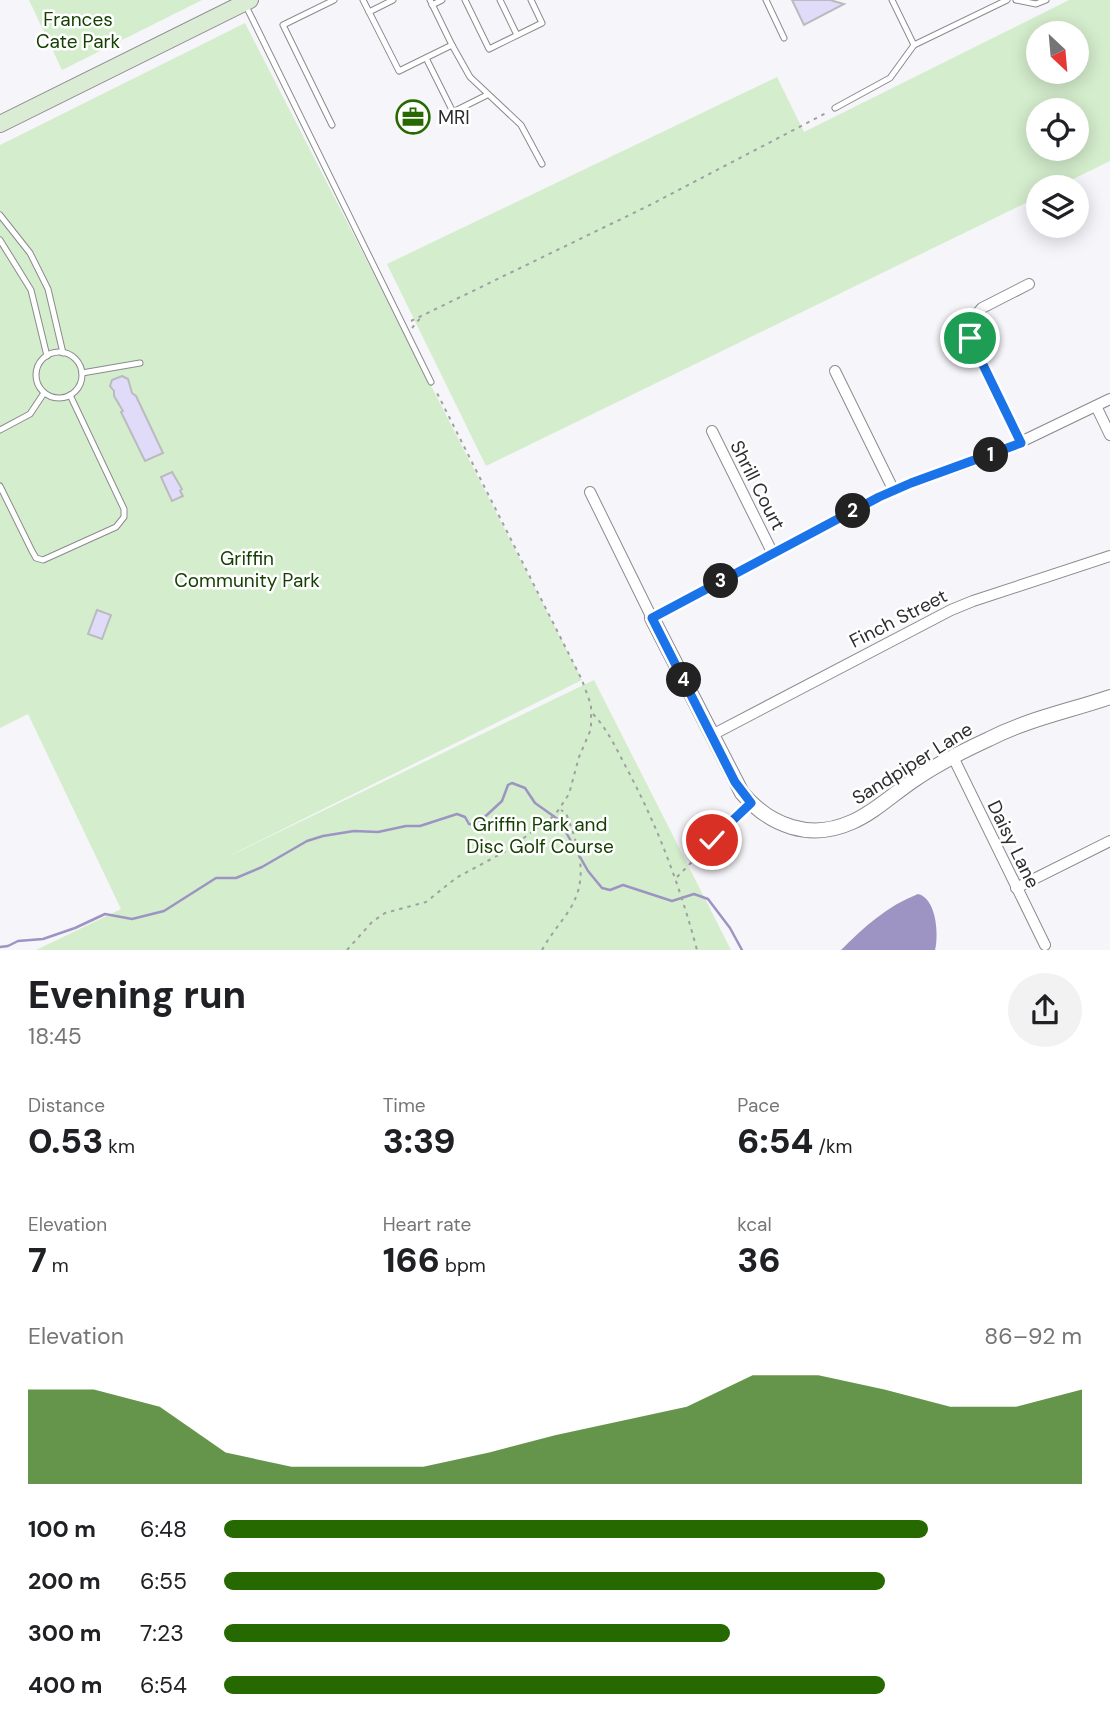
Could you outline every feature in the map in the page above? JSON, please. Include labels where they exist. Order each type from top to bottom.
[{"type":"main road","points":[[0,124],[247,1]]},
{"type":"street","points":[[1021,443],[978,357],[970,338],[970,330],[974,317],[982,307],[1029,284]]},
{"type":"street","points":[[835,371],[894,491]]},
{"type":"street","points":[[652,618],[894,491],[1021,443],[1110,399]]},
{"type":"street","points":[[1096,406],[1110,435]]},
{"type":"street","name":"Shrill Court","points":[[712,431],[774,554]]},
{"type":"street","name":"Sandpiper Lane","points":[[590,492],[735,782],[751,803],[772,820],[787,826],[813,830],[840,827],[864,816],[916,778],[998,734],[1037,718],[1110,697]]},
{"type":"street","name":"Finch Street","points":[[712,735],[951,610],[1110,555]]},
{"type":"street","name":"Daisy Lane","points":[[953,757],[1045,945]]},
{"type":"street","points":[[1016,888],[1110,841]]},
{"type":"lane","points":[[332,125],[283,26],[334,0]]},
{"type":"lane","points":[[363,0],[399,71],[452,45]]},
{"type":"lane","points":[[369,12],[393,0]]},
{"type":"lane","points":[[442,0],[431,2],[470,77],[521,125],[542,164]]},
{"type":"lane","points":[[465,0],[489,49],[542,23],[531,0]]},
{"type":"lane","points":[[500,0],[517,35]]},
{"type":"lane","points":[[766,0],[784,38]]},
{"type":"lane","points":[[892,0],[914,45]]},
{"type":"lane","points":[[835,108],[890,78],[914,45],[1007,0]]},
{"type":"lane","points":[[1016,0],[1046,0]]},
{"type":"lane","points":[[247,1],[431,382]]},
{"type":"lane","points":[[426,58],[452,110],[455,111],[487,95]]},
{"type":"lane","points":[[0,215],[30,253],[48,289],[62,353]]},
{"type":"lane","points":[[0,240],[32,290],[47,356]]},
{"type":"lane","points":[[16,263],[30,253]]},
{"type":"lane","points":[[62,353],[76,360],[82,373],[79,386],[70,395],[57,398],[44,393],[36,376],[39,363],[47,356],[62,353]]},
{"type":"lane","points":[[82,373],[140,363]]},
{"type":"lane","points":[[0,430],[30,415],[44,393]]},
{"type":"lane","points":[[0,486],[36,558],[43,560],[116,527],[124,517],[124,509],[70,395]]},
{"type":"path","points":[[403,325],[648,206],[835,108]]},
{"type":"path","points":[[407,332],[422,315]]},
{"type":"path","points":[[431,382],[582,680],[593,714],[605,727],[643,798],[676,877],[697,950]]},
{"type":"path","points":[[347,950],[372,922],[385,913],[426,902],[456,878],[497,857],[555,814],[569,794],[579,757],[591,729],[593,714]]},
{"type":"path","points":[[676,877],[751,803]]},
{"type":"path","points":[[542,950],[551,933],[570,909],[579,888],[583,868],[566,813],[560,809]]},
{"type":"green space","name":"Frances Cate Park","points":[[29,0],[202,0],[62,70]]},
{"type":"green space","points":[[1069,0],[1110,0],[1110,161],[1081,175],[1026,175],[1026,203],[486,466],[387,264],[777,77],[804,132],[1026,21],[1026,84],[1089,84],[1089,21],[1027,21]]},
{"type":"green space","name":"Griffin Community Park","points":[[245,23],[582,680],[219,861],[594,680],[731,950],[36,950],[121,909],[28,714],[0,728],[0,145]]},
{"type":"shaded area","points":[[918,894],[929,902],[935,917],[935,950],[841,950],[876,918]]},
{"type":"building","points":[[792,0],[830,0],[844,4],[804,25]]},
{"type":"building","points":[[122,376],[128,379],[132,393],[136,396],[163,453],[145,461],[110,386],[112,380]]},
{"type":"building","points":[[172,472],[183,496],[172,501],[161,477]]},
{"type":"building","points":[[97,610],[111,615],[102,639],[88,634]]},
{"type":"waterway","points":[[0,947],[18,941],[43,939],[105,914],[132,919],[164,911],[216,878],[236,878],[262,867],[307,841],[323,836],[420,826],[457,814],[465,817],[469,824],[476,825],[502,801],[508,785],[512,783],[525,788],[535,803],[559,820],[588,871],[602,888],[610,890],[623,885],[672,901],[694,894],[708,899],[730,928],[742,950]]},
{"type":"place","name":"MRI","points":[[413,117]]},
{"type":"route","points":[[712,840],[751,803],[735,782],[652,618],[879,497],[1021,443],[970,338]]},
{"type":"park label","name":"Griffin Park and Disc Golf Course","points":[[540,835]]}]
